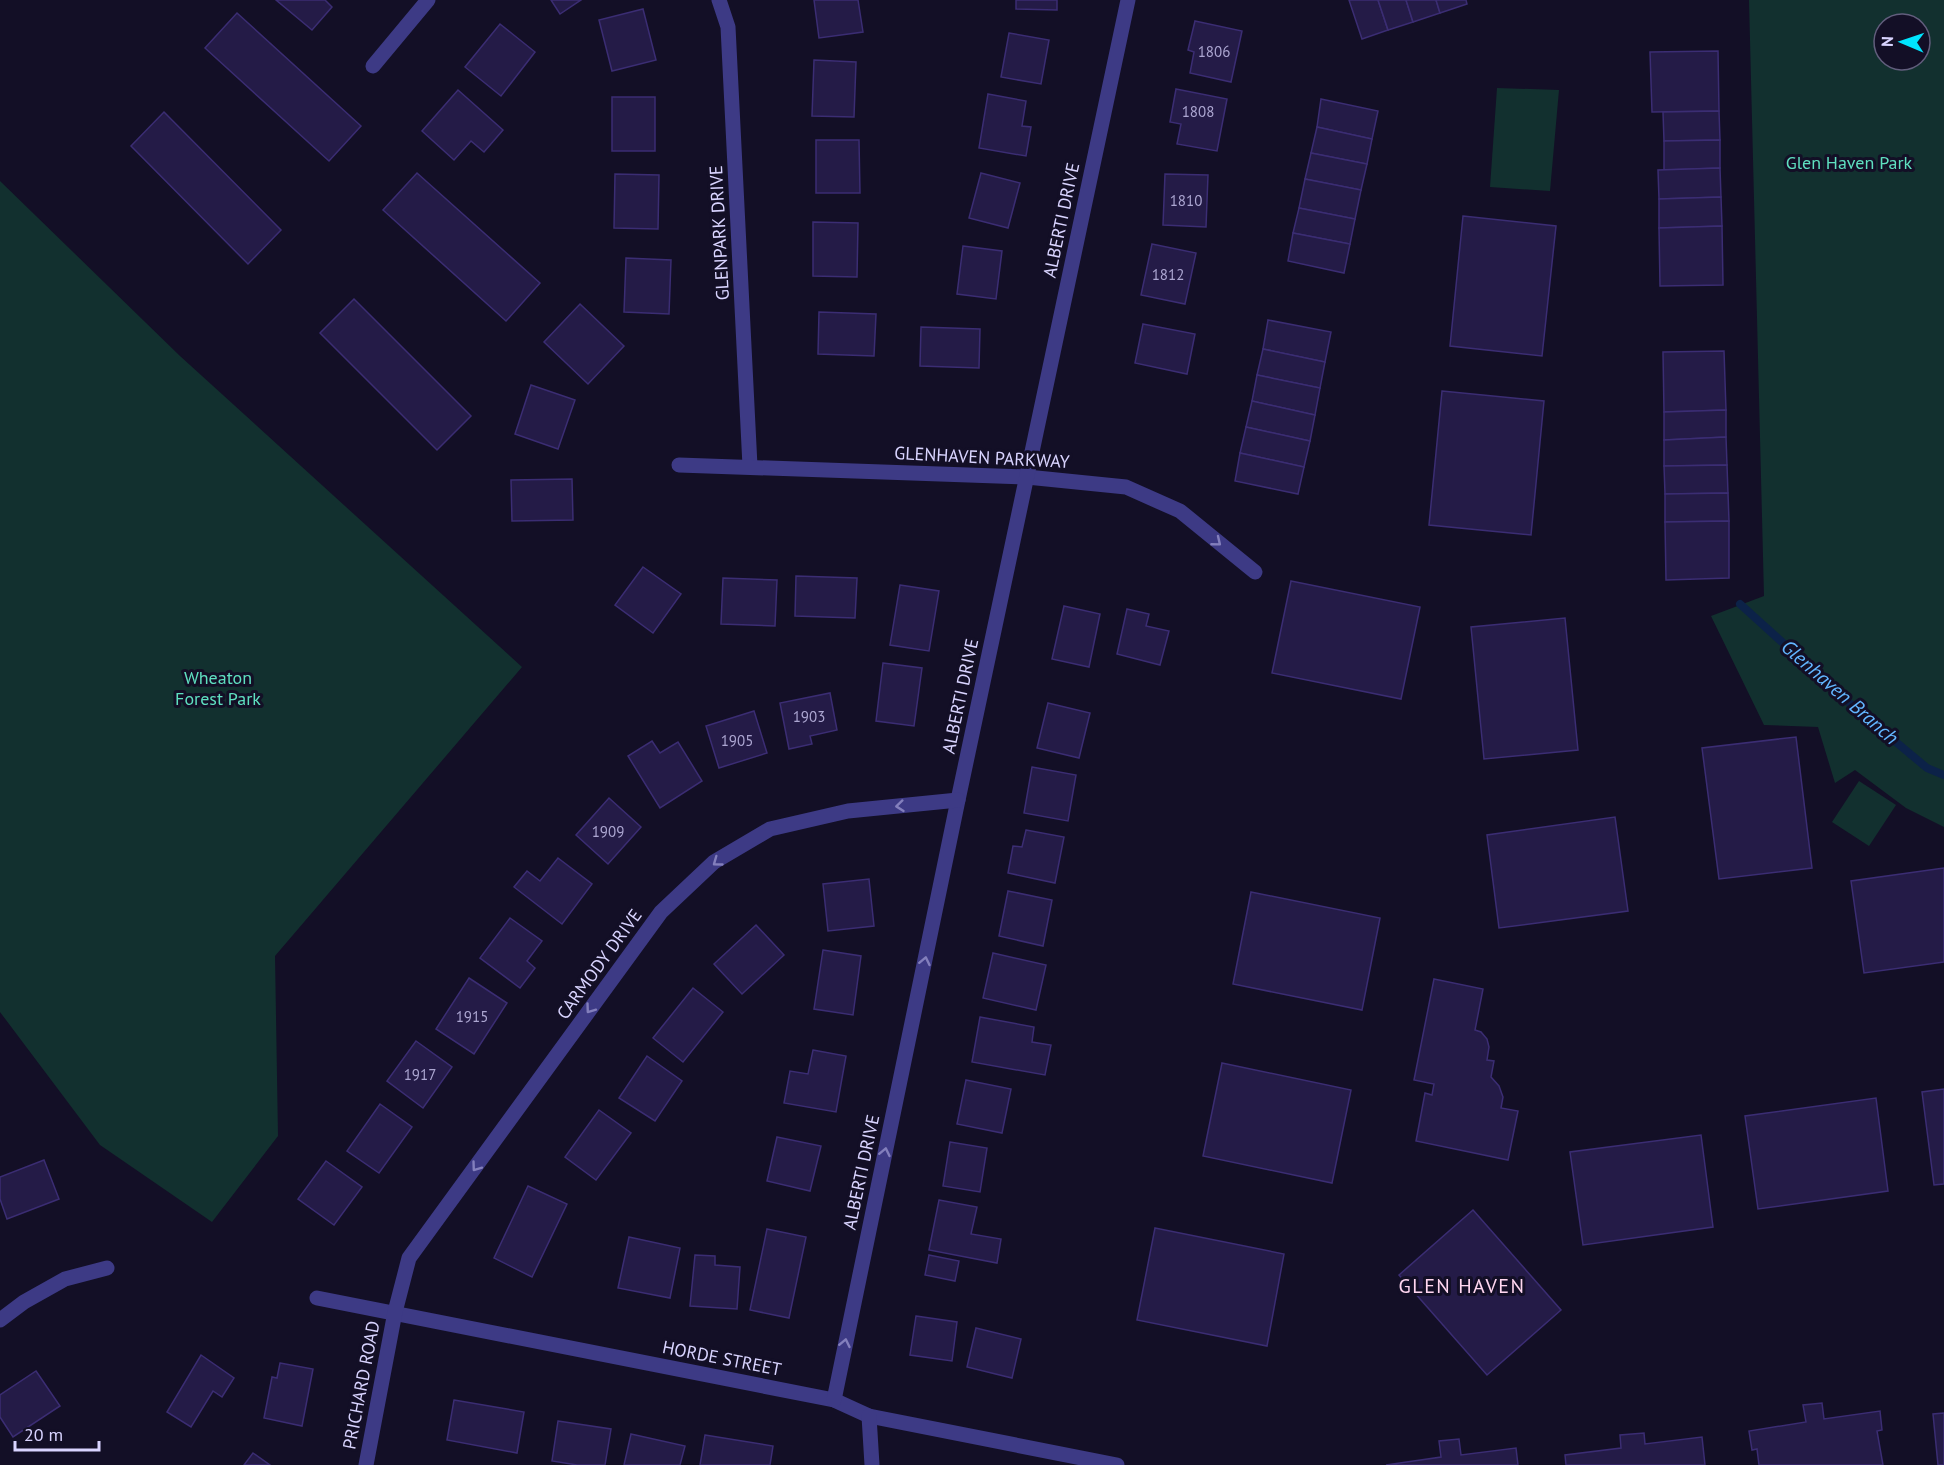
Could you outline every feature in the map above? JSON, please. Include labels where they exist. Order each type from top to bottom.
[{"type":"street","points":[[373,66],[428,0]]},
{"type":"street","name":"GLENPARK DRIVE","points":[[719,0],[728,27],[750,466]]},
{"type":"street","name":"ALBERTI DRIVE","points":[[834,1400],[958,800],[1128,0]]},
{"type":"street","name":"GLENHAVEN PARKWAY","points":[[679,465],[1027,477],[1126,487],[1180,511],[1255,572]]},
{"type":"street","name":"CARMODY DRIVE","points":[[395,1312],[409,1258],[661,912],[714,862],[770,829],[848,811],[958,800]]},
{"type":"street","points":[[0,1320],[24,1302],[65,1279],[107,1268]]},
{"type":"street","name":"HORDE STREET","points":[[317,1298],[834,1400],[869,1416],[1117,1465]]},
{"type":"street","name":"PRICHARD ROAD","points":[[366,1465],[395,1312]]},
{"type":"street","points":[[869,1416],[872,1465]]},
{"type":"green space","name":"Glen Haven Park","points":[[1749,0],[1944,0],[1944,827],[1906,808],[1855,770],[1835,783],[1818,727],[1764,725],[1711,616],[1764,596]]},
{"type":"green space","points":[[1497,88],[1559,90],[1550,191],[1490,187]]},
{"type":"green space","name":"Wheaton Forest Park","points":[[0,181],[180,356],[522,667],[275,956],[278,1136],[212,1222],[100,1145],[0,1012]]},
{"type":"green space","points":[[1859,781],[1896,805],[1869,846],[1832,822]]},
{"type":"building","points":[[276,0],[325,0],[332,7],[312,30]]},
{"type":"building","points":[[551,0],[581,0],[560,14]]},
{"type":"building","points":[[814,0],[858,0],[863,32],[819,38]]},
{"type":"building","points":[[1016,0],[1057,0],[1057,10],[1016,9]]},
{"type":"building","points":[[1349,0],[1378,0],[1388,30],[1362,39]]},
{"type":"building","points":[[1378,0],[1406,0],[1413,22],[1388,30]]},
{"type":"building","points":[[1406,0],[1436,0],[1440,13],[1413,22]]},
{"type":"building","points":[[1436,0],[1466,0],[1467,4],[1440,13]]},
{"type":"building","points":[[643,9],[656,60],[612,71],[599,20]]},
{"type":"building","points":[[237,13],[361,126],[329,161],[205,48]]},
{"type":"building","points":[[1195,21],[1242,31],[1231,82],[1190,73],[1194,52],[1188,50]]},
{"type":"building","points":[[500,24],[535,52],[501,96],[465,67]]},
{"type":"building","points":[[1009,33],[1049,40],[1041,84],[1001,77]]},
{"type":"building","points":[[1718,51],[1719,111],[1652,112],[1650,52]]},
{"type":"building","points":[[814,60],[856,62],[854,117],[812,116]]},
{"type":"building","points":[[1176,89],[1227,99],[1217,151],[1177,144],[1181,124],[1170,122]]},
{"type":"building","points":[[458,90],[503,130],[484,152],[471,141],[454,160],[422,131]]},
{"type":"building","points":[[988,94],[1026,101],[1022,126],[1031,127],[1026,156],[979,148]]},
{"type":"building","points":[[612,97],[655,97],[655,151],[612,151]]},
{"type":"building","points":[[1321,99],[1378,111],[1372,139],[1317,127]]},
{"type":"building","points":[[1719,111],[1720,140],[1664,141],[1663,112]]},
{"type":"building","points":[[164,112],[281,230],[248,264],[131,146]]},
{"type":"building","points":[[1317,127],[1372,139],[1367,164],[1311,153]]},
{"type":"building","points":[[816,140],[859,140],[860,193],[816,193]]},
{"type":"building","points":[[1720,140],[1720,168],[1664,170],[1664,141]]},
{"type":"building","points":[[1311,153],[1367,164],[1361,190],[1305,179]]},
{"type":"building","points":[[1720,168],[1721,197],[1659,199],[1658,170]]},
{"type":"building","points":[[417,173],[540,283],[506,321],[383,210]]},
{"type":"building","points":[[981,173],[1020,183],[1008,228],[969,218]]},
{"type":"building","points":[[615,174],[659,175],[658,229],[614,228]]},
{"type":"building","points":[[1165,174],[1208,175],[1206,227],[1163,225]]},
{"type":"building","points":[[1305,179],[1361,190],[1355,219],[1299,208]]},
{"type":"building","points":[[1721,197],[1722,226],[1659,228],[1659,199]]},
{"type":"building","points":[[1299,208],[1355,219],[1350,244],[1293,233]]},
{"type":"building","points":[[1463,216],[1556,226],[1542,356],[1450,346]]},
{"type":"building","points":[[813,222],[858,223],[857,277],[813,276]]},
{"type":"building","points":[[1722,226],[1723,285],[1660,286],[1659,228]]},
{"type":"building","points":[[1293,233],[1350,244],[1344,273],[1288,261]]},
{"type":"building","points":[[1152,244],[1196,253],[1185,304],[1141,295]]},
{"type":"building","points":[[963,246],[1002,251],[996,299],[957,294]]},
{"type":"building","points":[[626,258],[671,260],[669,314],[624,312]]},
{"type":"building","points":[[354,299],[471,416],[437,450],[320,333]]},
{"type":"building","points":[[580,304],[624,346],[588,384],[544,342]]},
{"type":"building","points":[[819,312],[876,314],[874,356],[818,354]]},
{"type":"building","points":[[1268,320],[1331,332],[1325,362],[1263,349]]},
{"type":"building","points":[[1143,324],[1195,334],[1187,374],[1135,363]]},
{"type":"building","points":[[921,327],[980,329],[979,368],[920,366]]},
{"type":"building","points":[[1263,349],[1325,362],[1320,388],[1257,375]]},
{"type":"building","points":[[1724,351],[1726,410],[1664,412],[1663,352]]},
{"type":"building","points":[[1257,375],[1320,388],[1315,415],[1252,401]]},
{"type":"building","points":[[531,385],[575,400],[558,449],[515,434]]},
{"type":"building","points":[[1442,391],[1544,401],[1531,535],[1429,525]]},
{"type":"building","points":[[1252,401],[1315,415],[1310,441],[1246,427]]},
{"type":"building","points":[[1726,410],[1726,437],[1664,440],[1664,412]]},
{"type":"building","points":[[1246,427],[1310,441],[1304,467],[1240,453]]},
{"type":"building","points":[[1726,437],[1727,465],[1664,466],[1664,440]]},
{"type":"building","points":[[1240,453],[1304,467],[1298,494],[1235,481]]},
{"type":"building","points":[[1727,465],[1728,493],[1665,494],[1664,466]]},
{"type":"building","points":[[572,479],[573,520],[512,521],[511,480]]},
{"type":"building","points":[[1728,493],[1729,521],[1665,522],[1665,494]]},
{"type":"building","points":[[1729,521],[1729,578],[1666,580],[1665,522]]},
{"type":"building","points":[[643,567],[681,594],[653,633],[615,605]]},
{"type":"building","points":[[796,576],[857,578],[855,618],[795,616]]},
{"type":"building","points":[[723,578],[777,580],[775,626],[721,624]]},
{"type":"building","points":[[1291,581],[1420,607],[1401,699],[1272,673]]},
{"type":"building","points":[[900,585],[939,591],[929,651],[890,645]]},
{"type":"building","points":[[1064,606],[1100,614],[1089,667],[1052,659]]},
{"type":"building","points":[[1127,609],[1149,614],[1146,626],[1169,631],[1160,665],[1117,654]]},
{"type":"building","points":[[1565,618],[1578,750],[1484,759],[1471,627]]},
{"type":"building","points":[[883,663],[922,668],[914,726],[876,721]]},
{"type":"building","points":[[830,693],[837,730],[810,736],[812,744],[789,749],[780,703]]},
{"type":"building","points":[[1048,703],[1090,713],[1079,758],[1037,748]]},
{"type":"building","points":[[754,711],[767,753],[719,768],[706,726]]},
{"type":"building","points":[[1796,737],[1812,868],[1719,879],[1702,748]]},
{"type":"building","points":[[652,741],[660,753],[678,742],[702,781],[660,808],[628,756]]},
{"type":"building","points":[[1032,767],[1076,775],[1068,821],[1024,813]]},
{"type":"building","points":[[609,798],[641,827],[608,864],[576,835]]},
{"type":"building","points":[[1615,817],[1628,911],[1499,928],[1487,835]]},
{"type":"building","points":[[1026,830],[1064,837],[1055,883],[1008,873],[1013,846],[1022,847]]},
{"type":"building","points":[[558,858],[592,884],[562,924],[514,887],[527,871],[540,881]]},
{"type":"building","points":[[1944,868],[1944,962],[1864,973],[1851,881]]},
{"type":"building","points":[[869,879],[874,926],[828,931],[823,884]]},
{"type":"building","points":[[1008,891],[1052,900],[1043,946],[999,936]]},
{"type":"building","points":[[1251,892],[1380,918],[1362,1010],[1233,984]]},
{"type":"building","points":[[510,918],[542,941],[527,961],[535,968],[520,988],[480,958]]},
{"type":"building","points":[[756,925],[784,955],[742,994],[714,964]]},
{"type":"building","points":[[823,950],[861,956],[853,1015],[814,1009]]},
{"type":"building","points":[[993,953],[1046,965],[1036,1010],[983,998]]},
{"type":"building","points":[[469,978],[507,1003],[474,1054],[436,1029]]},
{"type":"building","points":[[1434,979],[1483,989],[1475,1030],[1481,1032],[1487,1039],[1489,1047],[1487,1060],[1494,1061],[1491,1077],[1499,1086],[1503,1097],[1501,1108],[1518,1111],[1508,1160],[1416,1141],[1425,1093],[1432,1095],[1434,1084],[1414,1080]]},
{"type":"building","points":[[693,988],[723,1012],[683,1062],[653,1038]]},
{"type":"building","points":[[980,1017],[1034,1027],[1032,1042],[1051,1045],[1045,1075],[972,1062]]},
{"type":"building","points":[[416,1041],[452,1067],[423,1108],[387,1081]]},
{"type":"building","points":[[813,1050],[846,1056],[836,1112],[784,1103],[790,1071],[808,1074]]},
{"type":"building","points":[[647,1056],[682,1081],[655,1121],[619,1098]]},
{"type":"building","points":[[1222,1063],[1351,1090],[1332,1183],[1203,1156]]},
{"type":"building","points":[[966,1080],[1011,1089],[1002,1133],[957,1124]]},
{"type":"building","points":[[1944,1089],[1944,1184],[1934,1185],[1922,1092]]},
{"type":"building","points":[[1876,1098],[1888,1191],[1758,1209],[1745,1116]]},
{"type":"building","points":[[380,1104],[412,1127],[379,1173],[347,1151]]},
{"type":"building","points":[[599,1110],[631,1133],[596,1180],[565,1157]]},
{"type":"building","points":[[1701,1135],[1713,1227],[1583,1245],[1570,1152]]},
{"type":"building","points":[[777,1137],[821,1146],[810,1191],[767,1181]]},
{"type":"building","points":[[950,1142],[987,1148],[980,1192],[943,1186]]},
{"type":"building","points":[[44,1160],[59,1199],[7,1219],[0,1199],[0,1177]]},
{"type":"building","points":[[326,1161],[362,1187],[334,1225],[298,1199]]},
{"type":"building","points":[[528,1186],[567,1204],[532,1277],[494,1258]]},
{"type":"building","points":[[939,1200],[977,1207],[971,1234],[1001,1239],[997,1263],[929,1250]]},
{"type":"building","points":[[1473,1210],[1561,1310],[1487,1375],[1399,1275]]},
{"type":"building","points":[[1155,1228],[1284,1254],[1267,1346],[1137,1320]]},
{"type":"building","points":[[767,1229],[806,1237],[789,1318],[750,1310]]},
{"type":"building","points":[[629,1237],[680,1248],[670,1298],[618,1288]]},
{"type":"building","points":[[695,1255],[715,1256],[715,1265],[740,1267],[737,1309],[690,1306]]},
{"type":"building","points":[[929,1255],[959,1261],[955,1281],[925,1275]]},
{"type":"building","points":[[916,1316],[957,1322],[952,1361],[910,1355]]},
{"type":"building","points":[[976,1328],[1021,1339],[1012,1378],[967,1367]]},
{"type":"building","points":[[201,1355],[234,1378],[222,1397],[213,1391],[191,1427],[167,1412]]},
{"type":"building","points":[[280,1363],[313,1369],[302,1426],[264,1418],[272,1377],[277,1378]]},
{"type":"building","points":[[36,1371],[60,1406],[13,1437],[0,1417],[0,1395]]},
{"type":"building","points":[[454,1400],[524,1412],[517,1453],[447,1440]]},
{"type":"building","points":[[1822,1403],[1824,1419],[1880,1411],[1882,1430],[1877,1431],[1883,1465],[1759,1465],[1757,1449],[1752,1450],[1749,1431],[1806,1422],[1803,1405]]},
{"type":"building","points":[[1944,1413],[1944,1465],[1938,1465],[1933,1414]]},
{"type":"building","points":[[558,1421],[611,1429],[605,1465],[577,1465],[552,1461]]},
{"type":"building","points":[[1644,1433],[1645,1444],[1702,1437],[1705,1465],[1566,1465],[1565,1455],[1621,1448],[1620,1435]]},
{"type":"building","points":[[631,1434],[685,1446],[680,1465],[624,1465]]},
{"type":"building","points":[[705,1435],[773,1446],[770,1465],[700,1465]]},
{"type":"building","points":[[1459,1439],[1461,1455],[1516,1448],[1518,1465],[1386,1465],[1441,1457],[1439,1441]]},
{"type":"building","points":[[253,1453],[270,1465],[244,1465]]},
{"type":"waterway","name":"Glenhaven Branch","points":[[1740,604],[1847,701],[1927,768],[1944,775]]},
{"type":"district","name":"GLEN HAVEN","points":[[1462,1286]]}]
